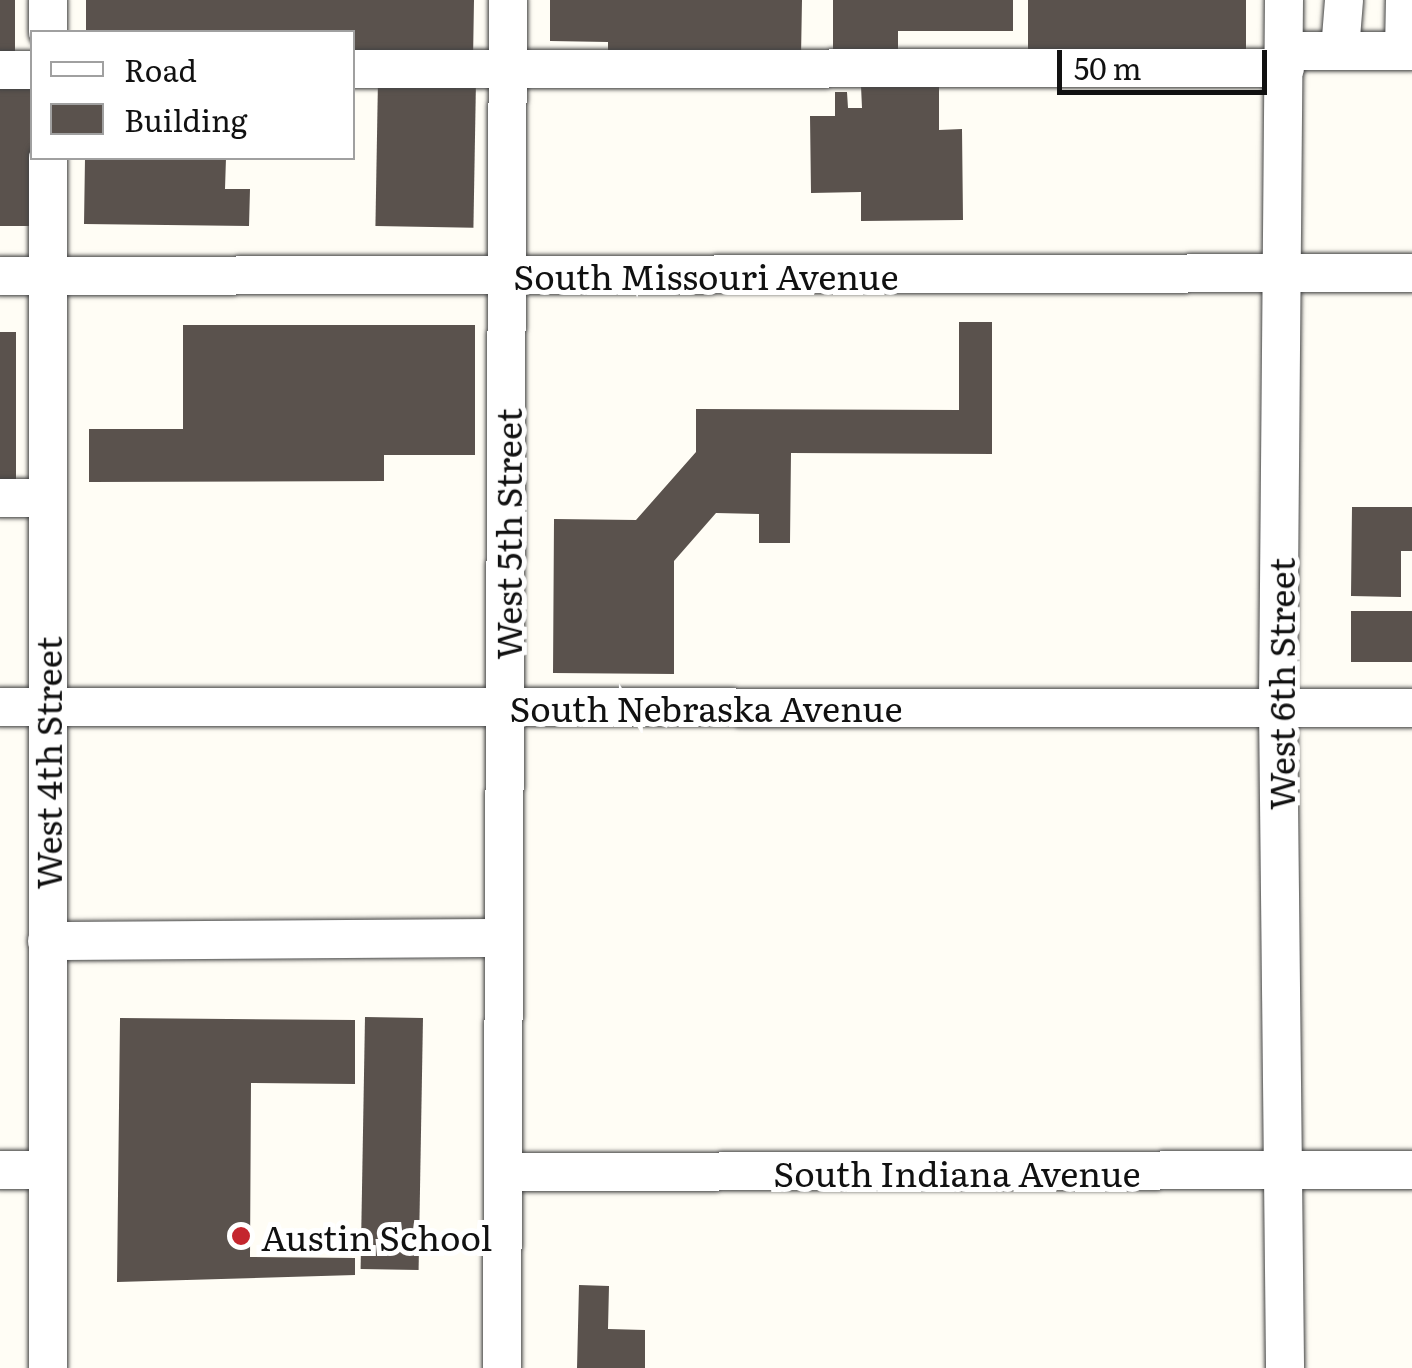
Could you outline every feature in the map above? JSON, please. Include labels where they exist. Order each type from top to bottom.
[{"type":"street","points":[[48,0],[48,30]]},
{"type":"street","name":"West 5th Street","points":[[502,1368],[508,0]]},
{"type":"street","name":"West 6th Street","points":[[1284,0],[1285,271],[1278,706],[1284,1368]]},
{"type":"street","points":[[1340,50],[1344,0]]},
{"type":"street","points":[[355,69],[1285,59],[1340,50],[1408,51],[1405,0]]},
{"type":"street","points":[[0,70],[30,70]]},
{"type":"street","name":"West 4th Street","points":[[48,160],[48,1368]]},
{"type":"street","name":"South Missouri Avenue","points":[[0,276],[1412,273]]},
{"type":"street","points":[[0,498],[48,498]]},
{"type":"street","name":"South Nebraska Avenue","points":[[0,708],[1412,708]]},
{"type":"street","points":[[47,940],[504,938]]},
{"type":"street","points":[[0,1170],[46,1170]]},
{"type":"street","name":"South Indiana Avenue","points":[[502,1172],[1412,1170]]},
{"type":"building","points":[[0,0],[15,0],[15,59],[0,59]]},
{"type":"building","points":[[86,0],[474,0],[473,60],[355,58],[355,30],[86,30]]},
{"type":"building","points":[[550,0],[802,0],[801,57],[608,55],[608,42],[550,41]]},
{"type":"building","points":[[833,0],[1013,0],[1013,31],[898,31],[898,52],[833,51]]},
{"type":"building","points":[[1028,0],[1246,0],[1246,51],[1028,51]]},
{"type":"building","points":[[378,79],[476,81],[473,228],[375,226]]},
{"type":"building","points":[[0,80],[30,80],[30,226],[0,226]]},
{"type":"building","points":[[939,85],[939,130],[962,129],[963,220],[861,221],[861,192],[811,193],[810,116],[835,116],[835,92],[847,92],[848,108],[862,108],[861,86]]},
{"type":"building","points":[[85,160],[226,160],[225,189],[250,189],[249,226],[84,224]]},
{"type":"building","points":[[959,322],[992,322],[992,454],[791,453],[790,543],[759,543],[759,514],[716,513],[674,561],[674,674],[553,673],[554,519],[636,520],[696,452],[696,409],[959,410]]},
{"type":"building","points":[[183,325],[475,325],[475,455],[384,455],[384,481],[89,482],[89,429],[183,429]]},
{"type":"building","points":[[0,332],[16,332],[16,479],[0,479]]},
{"type":"building","points":[[1352,507],[1412,507],[1412,551],[1401,551],[1401,597],[1351,596]]},
{"type":"building","points":[[1351,611],[1412,611],[1412,662],[1351,662]]},
{"type":"building","points":[[365,1017],[423,1018],[419,1270],[361,1269]]},
{"type":"building","points":[[120,1018],[355,1020],[355,1084],[251,1083],[250,1257],[355,1258],[355,1275],[117,1282]]},
{"type":"building","points":[[579,1285],[609,1286],[608,1329],[645,1330],[645,1368],[577,1368]]},
{"type":"place","name":"Austin School","points":[[241,1236]]}]
